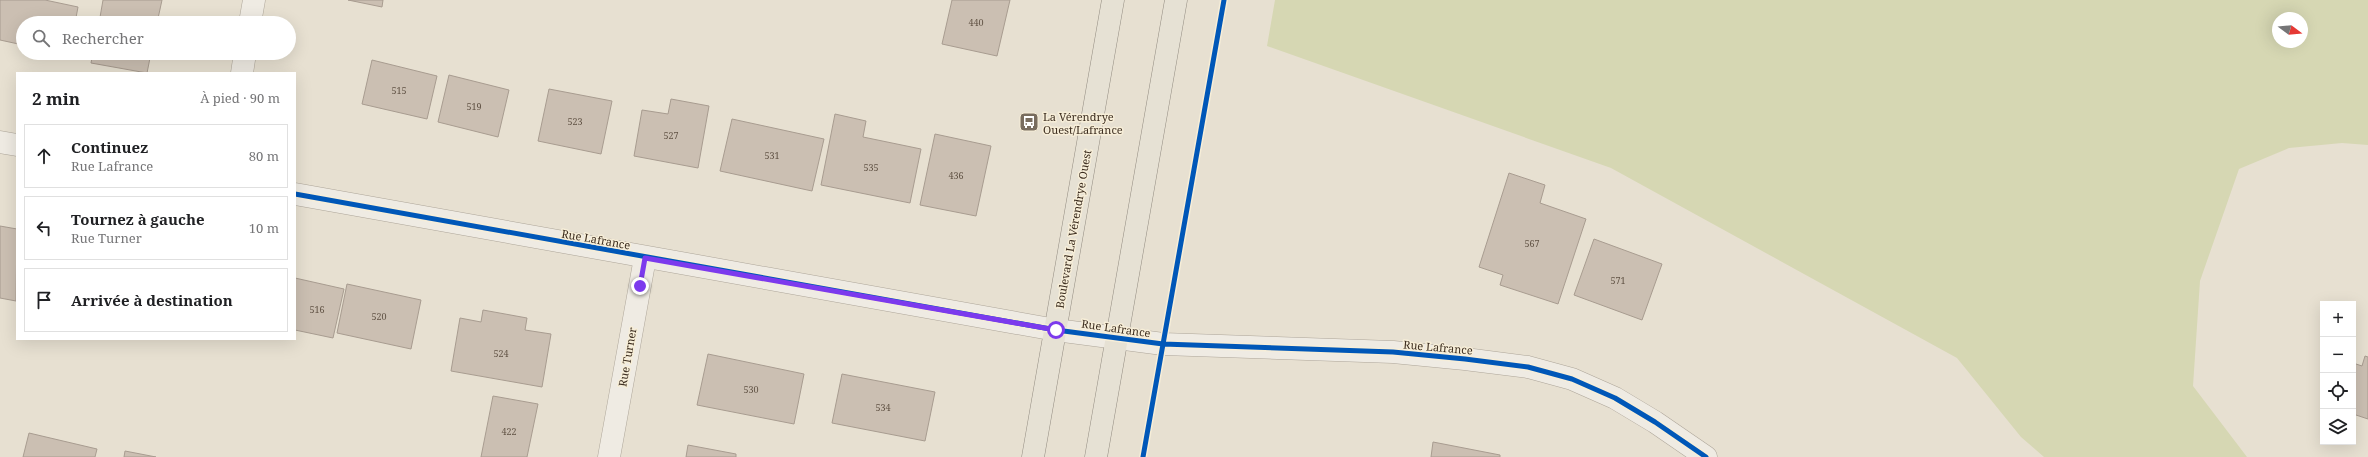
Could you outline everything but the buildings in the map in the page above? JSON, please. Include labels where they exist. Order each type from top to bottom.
[{"type":"main road","name":"Boulevard La Vérendrye Ouest","points":[[1033,457],[1113,0]]},
{"type":"main road","points":[[1096,457],[1176,0]]},
{"type":"street","points":[[251,16],[254,0]]},
{"type":"street","points":[[242,72],[244,60]]},
{"type":"street","points":[[0,142],[16,144]]},
{"type":"street","name":"Rue Lafrance","points":[[296,194],[645,258],[1056,330],[1163,344],[1393,352],[1528,367],[1572,379],[1615,398],[1655,422],[1706,457]]},
{"type":"street","name":"Rue Turner","points":[[609,457],[645,258]]},
{"type":"green space","points":[[1275,0],[2368,0],[2368,145],[2342,143],[2289,148],[2239,169],[2200,281],[2193,386],[2247,457],[2044,457],[2021,437],[1957,358],[1611,168],[1267,46]]},
{"type":"cycle path","points":[[1143,457],[1224,0]]},
{"type":"cycle path","points":[[296,194],[1056,330],[1163,344],[1393,352],[1528,367],[1572,379],[1615,398],[1655,422],[1706,457]]},
{"type":"place","name":"La Vérendrye Ouest/Lafrance","points":[[1029,122]]},
{"type":"route","points":[[640,286],[645,258],[1056,330]]}]
